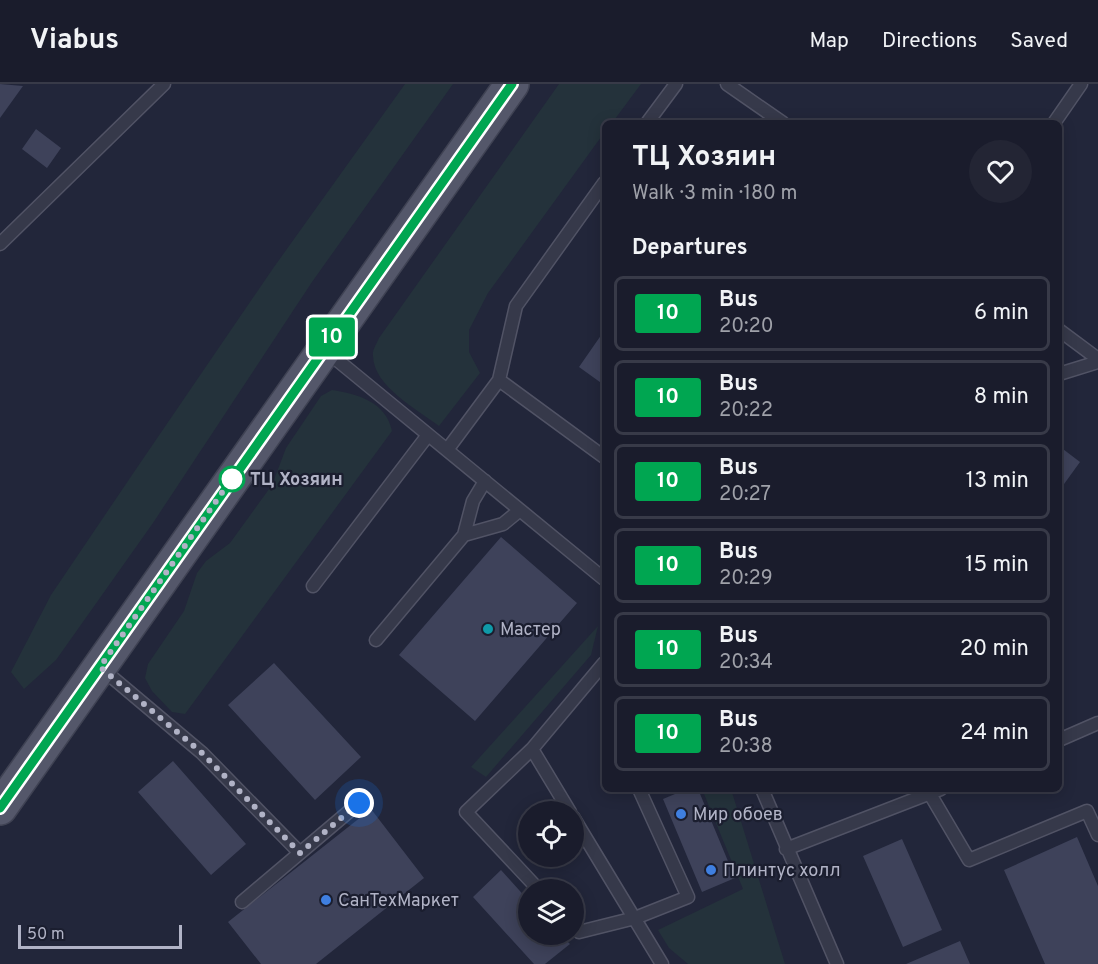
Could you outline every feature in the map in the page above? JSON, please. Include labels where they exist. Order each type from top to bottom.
[{"type":"main road","points":[[0,808],[512,84]]},
{"type":"lane","points":[[0,244],[164,84]]},
{"type":"lane","points":[[649,120],[676,84]]},
{"type":"lane","points":[[728,84],[779,120]]},
{"type":"lane","points":[[1056,120],[1080,84]]},
{"type":"lane","points":[[447,450],[499,380],[516,306],[602,186]]},
{"type":"lane","points":[[1062,332],[1098,360]]},
{"type":"lane","points":[[324,349],[602,577]]},
{"type":"lane","points":[[1062,373],[1098,360]]},
{"type":"lane","points":[[499,380],[602,457]]},
{"type":"lane","points":[[313,586],[428,435]]},
{"type":"lane","points":[[376,640],[464,535],[472,501],[484,481]]},
{"type":"lane","points":[[464,535],[503,524],[520,510]]},
{"type":"lane","points":[[528,879],[466,812],[532,749],[602,665]]},
{"type":"lane","points":[[100,667],[202,753],[300,853]]},
{"type":"lane","points":[[1062,739],[1098,723]]},
{"type":"lane","points":[[532,749],[563,801]]},
{"type":"lane","points":[[584,931],[635,918],[688,897],[640,792]]},
{"type":"lane","points":[[763,792],[837,964]]},
{"type":"lane","points":[[786,849],[932,792]]},
{"type":"lane","points":[[935,792],[969,861],[1087,811],[1098,835]]},
{"type":"lane","points":[[242,902],[359,803]]},
{"type":"lane","points":[[584,834],[662,964]]},
{"type":"shaded area","points":[[405,84],[453,84],[312,282],[153,523],[56,660],[24,689],[11,672],[51,595],[274,267]]},
{"type":"shaded area","points":[[559,84],[641,84],[614,120],[602,120],[602,136],[488,293],[469,330],[469,352],[480,373],[439,426],[398,396],[381,378],[375,367],[373,356],[379,338]]},
{"type":"shaded area","points":[[332,390],[370,401],[384,413],[392,431],[185,714],[172,712],[152,691],[145,678],[148,664],[184,611],[197,573],[206,561],[230,543],[272,485],[286,448],[321,396]]},
{"type":"shaded area","points":[[598,626],[591,655],[486,777],[471,767]]},
{"type":"shaded area","points":[[703,792],[732,792],[785,964],[688,964],[669,948],[658,930],[743,889]]},
{"type":"building","points":[[0,84],[23,86],[0,118]]},
{"type":"building","points":[[36,129],[61,148],[47,168],[22,149]]},
{"type":"building","points":[[602,334],[602,384],[579,367]]},
{"type":"building","points":[[1062,448],[1080,462],[1062,487]]},
{"type":"building","name":"Мастер","points":[[501,537],[577,603],[475,721],[399,655]]},
{"type":"building","points":[[274,663],[361,757],[315,800],[228,705]]},
{"type":"building","points":[[173,761],[246,844],[211,875],[138,792]]},
{"type":"building","points":[[680,792],[699,792],[735,878],[702,892],[663,799]]},
{"type":"building","name":"СанТехМаркет","points":[[371,809],[424,878],[316,964],[261,964],[228,922]]},
{"type":"building","points":[[1077,837],[1098,886],[1098,964],[1045,964],[1004,870]]},
{"type":"building","points":[[902,839],[942,930],[903,947],[863,856]]},
{"type":"building","points":[[501,870],[518,889],[518,945],[569,945],[545,964],[534,964],[473,897]]},
{"type":"building","points":[[960,941],[970,964],[906,964]]},
{"type":"bus line","name":"10","points":[[0,808],[512,84]]},
{"type":"place","name":"ТЦ Хозяин","points":[[232,479]]},
{"type":"place","name":"Мастер","points":[[488,629]]},
{"type":"place","name":"Мир обоев","points":[[681,814]]},
{"type":"place","name":"Плинтус холл","points":[[711,870]]},
{"type":"place","name":"СанТехМаркет","points":[[326,900]]},
{"type":"route","points":[[232,479],[233,477],[100,667],[202,753],[300,853],[359,803]]}]
